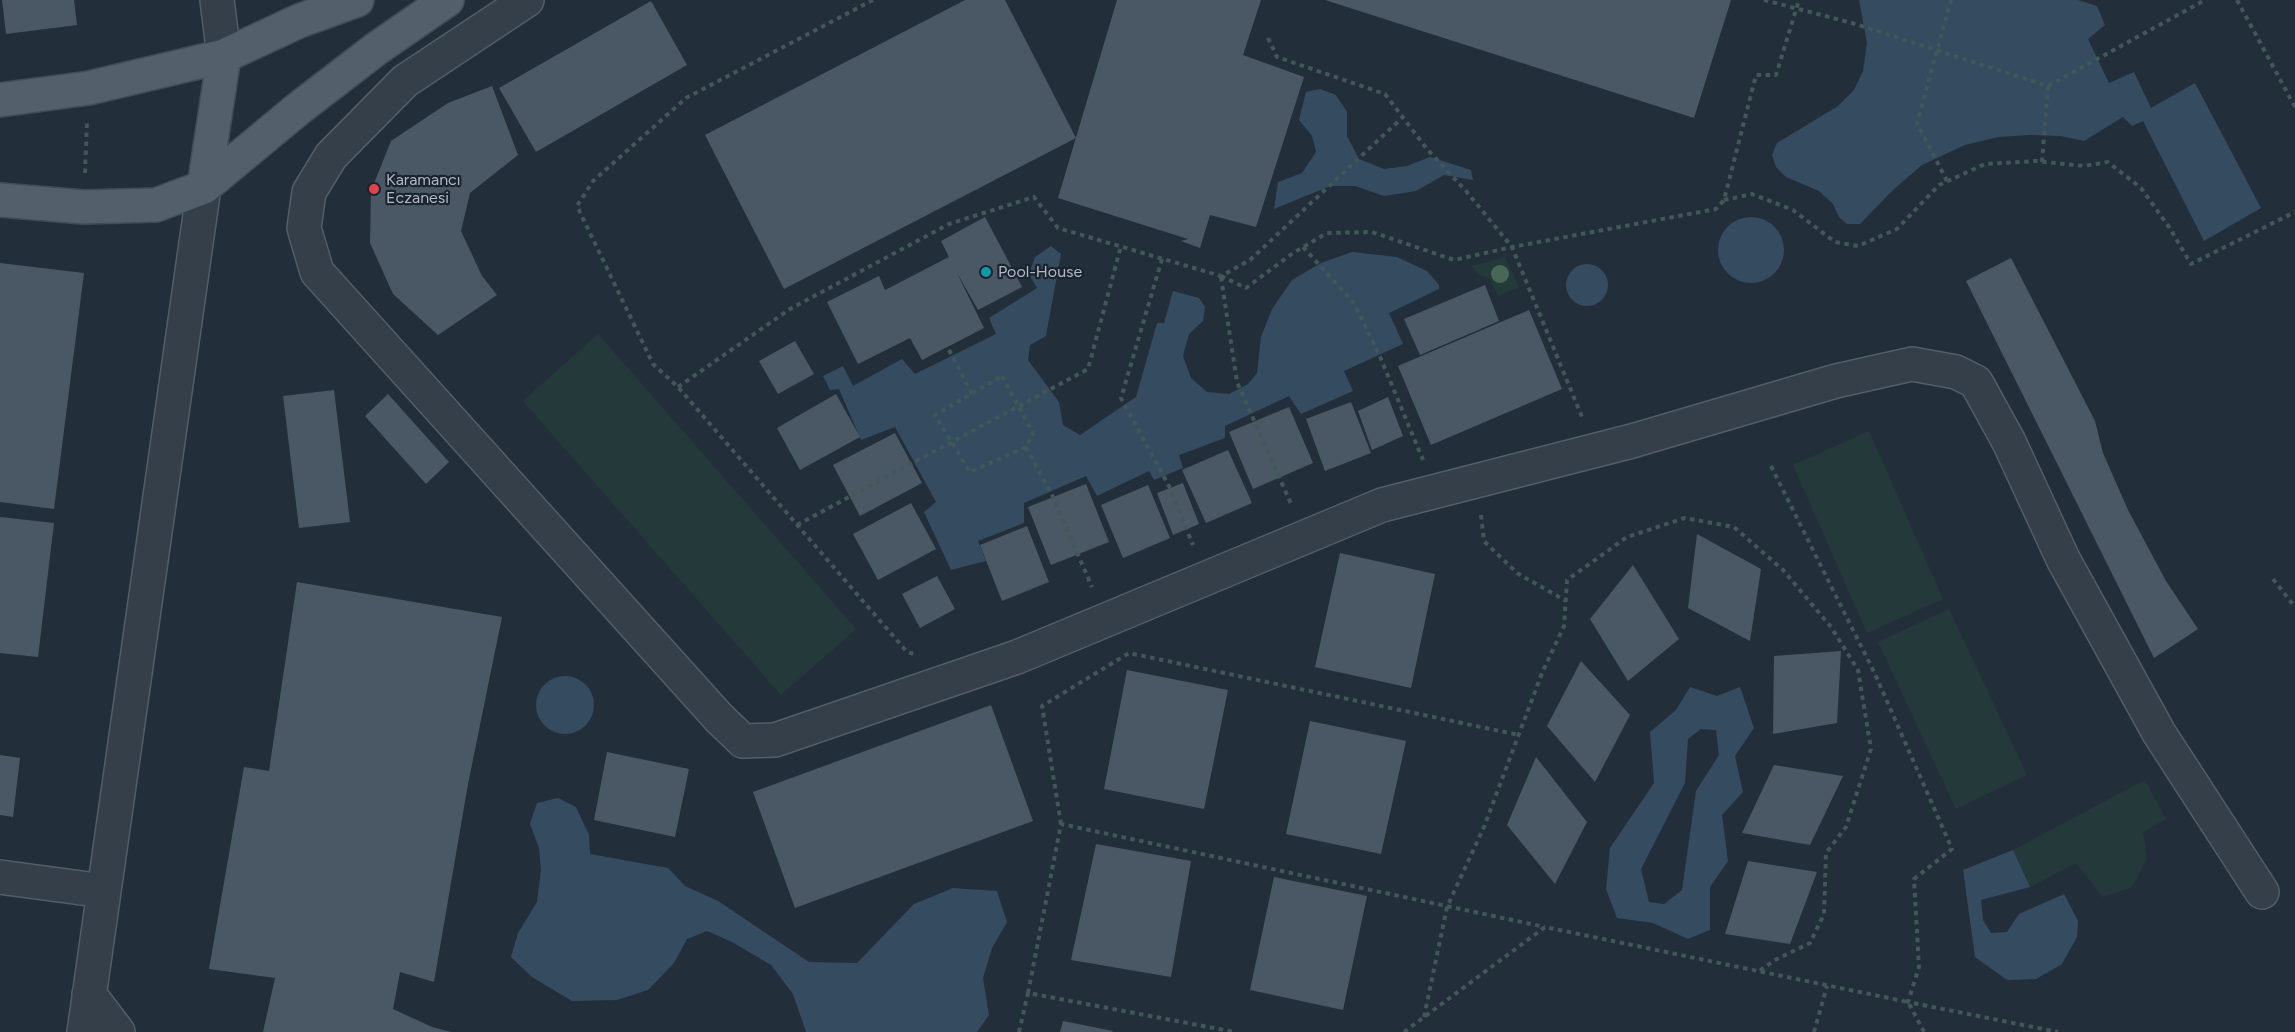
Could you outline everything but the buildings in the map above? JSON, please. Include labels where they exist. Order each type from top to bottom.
[{"type":"main road","points":[[0,100],[89,88],[224,56],[300,21],[357,0]]},
{"type":"main road","points":[[0,200],[83,207],[156,205],[204,187],[358,62],[447,0]]},
{"type":"main road","points":[[204,187],[224,56]]},
{"type":"street","points":[[217,0],[224,56]]},
{"type":"street","points":[[527,0],[405,81],[331,156],[309,192],[304,228],[317,272],[742,741],[776,740],[1017,657],[1382,505],[1632,441],[1836,381],[1912,364],[1956,372],[1976,382],[2009,442],[2063,559],[2159,733],[2262,892]]},
{"type":"street","points":[[84,1032],[204,187]]},
{"type":"street","points":[[0,877],[104,891]]},
{"type":"street","points":[[89,994],[118,1032]]},
{"type":"path","points":[[873,0],[686,98],[593,181],[578,206],[653,364],[678,387],[907,652],[922,657]]},
{"type":"path","points":[[1764,0],[1852,23],[2048,86]]},
{"type":"path","points":[[678,387],[790,309],[950,224],[1034,197],[1058,228],[1221,276],[1246,288],[1327,233],[1372,232],[1454,260],[1716,209],[1724,200],[1756,75],[1776,75],[1799,0]]},
{"type":"path","points":[[1947,181],[1917,123],[1951,0]]},
{"type":"path","points":[[2042,162],[2048,86],[2205,0]]},
{"type":"path","points":[[2237,0],[2295,107]]},
{"type":"path","points":[[1268,38],[1276,57],[1385,94],[1427,149],[1466,191],[1512,247],[1586,425]]},
{"type":"path","points":[[83,207],[89,88]]},
{"type":"path","points":[[1221,276],[1251,260],[1403,117]]},
{"type":"path","points":[[1724,200],[1752,194],[1793,210],[1835,242],[1858,246],[1897,229],[1938,185],[1985,164],[2042,162],[2084,166],[2108,162],[2141,188],[2169,227],[2191,264],[2295,212]]},
{"type":"path","points":[[797,525],[1088,369],[1121,246]]},
{"type":"path","points":[[1304,247],[1352,301],[1381,359],[1426,469]]},
{"type":"path","points":[[1162,259],[1121,398],[1170,488],[1195,549]]},
{"type":"path","points":[[1221,276],[1237,382],[1294,509]]},
{"type":"path","points":[[949,350],[972,394]]},
{"type":"path","points":[[1002,376],[1033,433],[1026,447],[970,472],[935,415],[972,394],[1002,376]]},
{"type":"path","points":[[1026,447],[1053,497],[1093,591]]},
{"type":"path","points":[[1771,466],[1875,674],[1952,849],[1914,879],[1919,967],[1908,1002],[1924,1032]]},
{"type":"path","points":[[1476,481],[1484,541],[1517,573],[1566,601]]},
{"type":"path","points":[[1424,1017],[1448,907],[1484,827],[1542,673],[1564,626],[1567,580],[1628,537],[1685,518],[1734,527],[1783,570],[1831,627],[1858,670],[1871,749],[1846,827],[1826,853],[1824,914],[1810,943],[1775,960],[1758,972]]},
{"type":"path","points":[[2273,579],[2295,607]]},
{"type":"path","points":[[1019,1032],[1061,825],[1042,706],[1129,653],[1519,735]]},
{"type":"path","points":[[1061,825],[1758,972],[2058,1032]]},
{"type":"path","points":[[1404,1032],[1545,927]]},
{"type":"path","points":[[1814,1032],[1827,986]]},
{"type":"path","points":[[1028,993],[1235,1032]]},
{"type":"green space","points":[[1505,257],[1519,287],[1498,296],[1490,279],[1478,274],[1472,266]]},
{"type":"green space","points":[[598,334],[856,629],[781,695],[523,401]]},
{"type":"green space","points":[[1869,431],[1943,599],[1867,633],[1793,465]]},
{"type":"green space","points":[[1949,609],[2027,775],[1956,809],[1878,642]]},
{"type":"green space","points":[[2145,780],[2166,819],[2143,832],[2147,859],[2132,887],[2103,897],[2076,863],[2030,887],[2013,850]]},
{"type":"water","points":[[1859,0],[2078,0],[2097,6],[2105,25],[2088,39],[2109,83],[2134,72],[2151,108],[2195,83],[2261,208],[2204,241],[2143,121],[2132,126],[2123,117],[2084,141],[2061,136],[2029,135],[1998,137],[1965,145],[1922,165],[1893,190],[1860,224],[1847,224],[1839,217],[1833,204],[1819,191],[1786,177],[1776,167],[1772,155],[1777,143],[1838,106],[1854,90],[1863,71],[1867,43]]},
{"type":"water","points":[[1320,89],[1336,95],[1347,112],[1347,136],[1359,159],[1384,169],[1407,166],[1430,157],[1471,170],[1473,180],[1444,175],[1416,191],[1384,196],[1355,186],[1330,186],[1274,209],[1278,182],[1302,173],[1316,152],[1312,136],[1299,120],[1306,92]]},
{"type":"water","points":[[1751,217],[1764,220],[1774,227],[1781,237],[1784,250],[1781,263],[1774,273],[1764,280],[1751,283],[1738,280],[1728,273],[1721,263],[1718,250],[1721,237],[1728,227],[1738,220]]},
{"type":"water","points":[[1051,246],[1061,254],[1046,336],[1030,345],[1028,360],[1059,402],[1063,425],[1080,435],[1136,397],[1157,323],[1164,323],[1173,291],[1199,298],[1205,307],[1203,321],[1189,334],[1183,356],[1191,378],[1207,392],[1229,394],[1248,384],[1257,373],[1261,337],[1272,309],[1292,280],[1321,263],[1352,252],[1397,257],[1427,271],[1439,285],[1439,289],[1389,313],[1403,344],[1344,371],[1353,391],[1301,414],[1289,396],[1225,426],[1225,438],[1179,455],[1183,468],[1154,480],[1149,471],[1097,496],[1086,476],[1024,503],[1024,523],[978,541],[986,561],[951,570],[924,512],[936,502],[895,427],[861,440],[839,389],[830,390],[823,376],[843,366],[853,386],[902,359],[915,374],[996,334],[989,318],[1037,288],[1029,274],[1035,257]]},
{"type":"water","points":[[1587,264],[1602,270],[1608,285],[1602,300],[1587,306],[1572,300],[1566,285],[1572,270]]},
{"type":"water","points":[[565,676],[581,681],[589,689],[594,705],[589,721],[581,729],[565,734],[549,729],[541,721],[536,705],[541,689],[549,681]]},
{"type":"water","points":[[1690,687],[1717,696],[1740,687],[1754,728],[1735,756],[1743,792],[1722,815],[1728,861],[1710,887],[1710,930],[1688,939],[1653,923],[1617,918],[1606,889],[1610,848],[1654,783],[1650,732],[1676,710]],"holes":[[[1701,729],[1716,730],[1719,755],[1696,791],[1682,890],[1664,904],[1649,902],[1641,869],[1685,783],[1688,739]]]},
{"type":"water","points":[[558,798],[576,807],[589,835],[590,854],[668,868],[685,886],[718,901],[809,962],[857,963],[914,904],[953,888],[997,891],[1007,922],[992,948],[983,978],[989,1015],[977,1032],[806,1032],[793,994],[771,965],[732,942],[707,931],[687,939],[674,963],[648,990],[617,1000],[572,1001],[532,977],[511,957],[518,933],[537,902],[541,870],[539,848],[530,824],[537,803]]},
{"type":"water","points":[[2013,850],[2030,887],[1981,900],[1983,920],[1991,933],[2007,932],[2019,914],[2064,894],[2078,921],[2077,937],[2062,964],[2036,979],[2007,980],[1975,957],[1963,870]]},
{"type":"place","name":"Karamancı Eczanesi","points":[[374,189]]},
{"type":"place","name":"Pool-House","points":[[986,272]]}]
